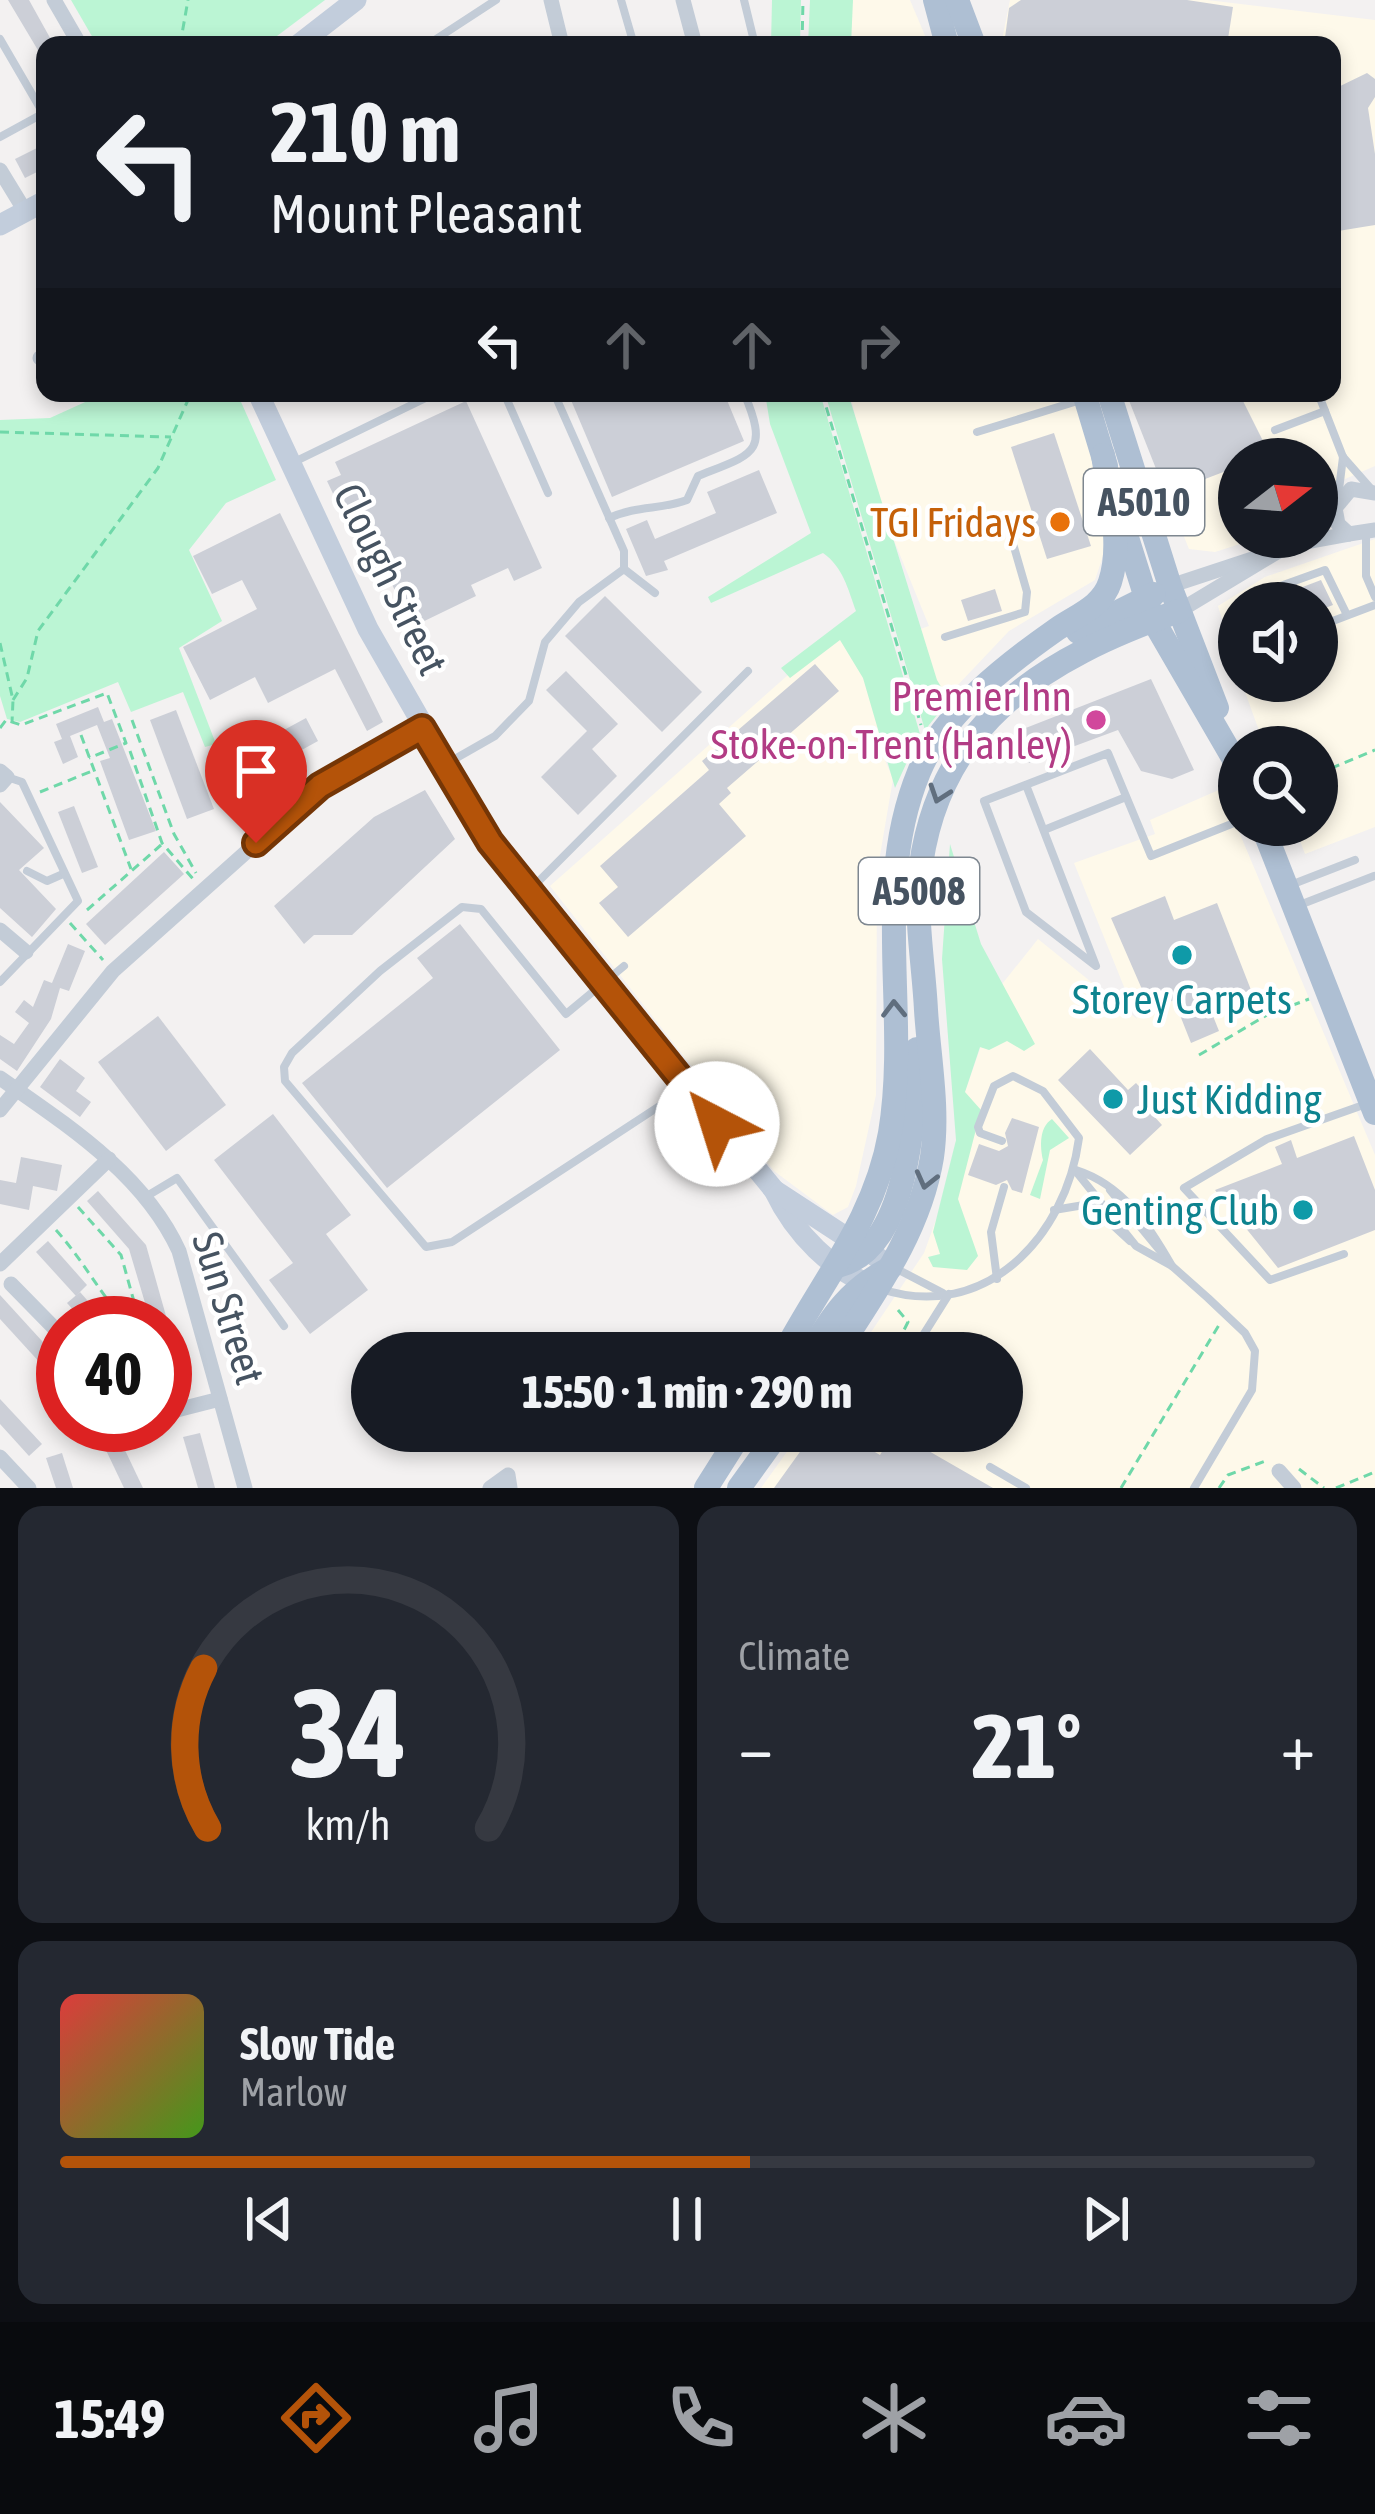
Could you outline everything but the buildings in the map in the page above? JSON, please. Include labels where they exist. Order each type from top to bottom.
[{"type":"main road","points":[[935,0],[945,36]]},
{"type":"main road","points":[[957,0],[971,36]]},
{"type":"main road","name":"A5010","points":[[1097,402],[1103,455],[1149,610],[1218,730]]},
{"type":"main road","name":"A5010","points":[[1099,402],[1223,726]]},
{"type":"main road","name":"A5008","points":[[852,1255],[890,1134],[896,1081],[897,850],[916,777],[956,716],[1011,665],[1090,610],[1109,586],[1117,548],[1103,455]]},
{"type":"main road","points":[[1149,610],[1170,586]]},
{"type":"main road","points":[[1011,665],[1149,610],[1179,610]]},
{"type":"main road","name":"A5008","points":[[795,1332],[815,1296],[884,1228],[914,1117],[919,884],[938,791],[979,725],[1036,679],[1149,610]]},
{"type":"main road","points":[[1270,846],[1373,1108]]},
{"type":"main road","name":"A5008","points":[[848,1332],[917,1213],[933,1152],[919,884]]},
{"type":"main road","name":"A5008","points":[[822,1332],[836,1308],[877,1279]]},
{"type":"main road","points":[[706,1488],[729,1452]]},
{"type":"main road","points":[[739,1488],[765,1452]]},
{"type":"street","points":[[54,0],[75,36]]},
{"type":"street","points":[[314,36],[356,0]]},
{"type":"street","points":[[551,0],[560,36]]},
{"type":"street","points":[[683,0],[693,36]]},
{"type":"street","points":[[0,170],[35,206],[0,225]]},
{"type":"street","name":"Clough Street","points":[[262,402],[368,629],[490,842],[774,1190],[799,1202],[877,1279]]},
{"type":"street","points":[[1338,502],[1351,489],[1375,493]]},
{"type":"street","points":[[1170,586],[1260,558]]},
{"type":"street","points":[[1179,610],[1267,558]]},
{"type":"street","points":[[0,1110],[19,1091],[64,1024],[112,971],[320,786],[422,728]]},
{"type":"street","points":[[0,930],[26,952]]},
{"type":"street","name":"Sun Street","points":[[0,1078],[109,1160],[146,1197],[179,1251],[245,1488]]},
{"type":"street","points":[[0,1264],[109,1160]]},
{"type":"street","name":"Clough Street","points":[[852,1255],[877,1279]]},
{"type":"street","points":[[10,1284],[36,1310]]},
{"type":"street","points":[[192,1406],[220,1399]]},
{"type":"street","points":[[0,1457],[29,1488]]},
{"type":"street","points":[[1279,1471],[1294,1488]]},
{"type":"street","points":[[490,1488],[509,1482]]},
{"type":"lane","points":[[441,36],[496,0]]},
{"type":"lane","points":[[621,0],[631,36]]},
{"type":"lane","points":[[744,0],[753,36]]},
{"type":"lane","points":[[0,39],[36,99]]},
{"type":"lane","points":[[0,137],[36,117]]},
{"type":"lane","points":[[291,464],[418,402]]},
{"type":"lane","points":[[508,402],[548,493]]},
{"type":"lane","points":[[558,402],[624,551],[624,569]]},
{"type":"lane","points":[[610,518],[638,506],[662,509],[687,500],[698,476],[748,456],[758,443],[759,429],[748,402]]},
{"type":"lane","points":[[977,432],[1071,402]]},
{"type":"lane","points":[[1322,402],[1343,457],[1375,493]]},
{"type":"lane","points":[[1274,430],[1325,411]]},
{"type":"lane","points":[[1338,491],[1343,457]]},
{"type":"lane","points":[[1338,619],[1375,601],[1366,576],[1364,533]]},
{"type":"lane","points":[[945,637],[1025,612],[1027,592],[1014,547]]},
{"type":"lane","points":[[624,569],[656,592]]},
{"type":"lane","points":[[444,765],[494,736],[529,701],[545,642],[579,602],[624,569]]},
{"type":"lane","points":[[1292,582],[1325,570],[1331,582]]},
{"type":"lane","points":[[1338,597],[1347,615]]},
{"type":"lane","points":[[529,891],[748,671]]},
{"type":"lane","points":[[1027,785],[1096,966],[1026,912],[984,801],[1108,752],[1150,856],[1218,828]]},
{"type":"lane","points":[[0,982],[78,901],[22,782],[2,778]]},
{"type":"lane","points":[[1044,830],[1126,797]]},
{"type":"lane","points":[[1291,897],[1355,860]]},
{"type":"lane","points":[[27,871],[47,881],[63,874]]},
{"type":"lane","points":[[1291,897],[1374,876]]},
{"type":"lane","points":[[624,966],[566,1014],[482,909],[462,907],[380,971],[292,1053],[284,1067],[285,1081],[426,1247],[434,1248],[452,1242],[687,1088]]},
{"type":"lane","points":[[877,1279],[914,1300],[998,1279],[1016,1266],[1054,1210],[1074,1169],[1078,1138],[1032,1081],[1013,1076],[994,1086],[978,1127],[980,1133],[1002,1141]]},
{"type":"lane","points":[[1344,1254],[1270,1280],[1187,1197],[1184,1188],[1267,1139],[1373,1108]]},
{"type":"lane","points":[[1074,1169],[1102,1178],[1142,1219],[1170,1262],[1250,1342],[1256,1378],[1194,1488]]},
{"type":"lane","points":[[1074,1169],[1136,1246]]},
{"type":"lane","points":[[146,1197],[177,1178],[284,1326]]},
{"type":"lane","points":[[998,1279],[991,1232],[1004,1187]]},
{"type":"lane","points":[[1054,1210],[1078,1202],[1090,1204],[1136,1246],[1170,1262]]},
{"type":"lane","points":[[877,1279],[946,1293]]},
{"type":"lane","points":[[924,1332],[946,1293]]},
{"type":"lane","points":[[991,1467],[1026,1488]]},
{"type":"path","points":[[182,36],[190,0]]},
{"type":"path","points":[[802,36],[803,0]]},
{"type":"path","points":[[14,700],[26,679],[38,632],[158,468],[187,402]]},
{"type":"path","points":[[825,402],[930,751]]},
{"type":"path","points":[[0,432],[171,437]]},
{"type":"path","points":[[0,643],[14,700],[12,723]]},
{"type":"path","points":[[0,728],[7,720],[21,725],[107,693],[126,743],[89,758]]},
{"type":"path","points":[[132,720],[174,835],[204,889]]},
{"type":"path","points":[[81,735],[131,869]]},
{"type":"path","points":[[1338,765],[1375,750]]},
{"type":"path","points":[[130,751],[162,844],[204,889]]},
{"type":"path","points":[[27,797],[94,770]]},
{"type":"path","points":[[87,910],[162,844]]},
{"type":"path","points":[[60,919],[72,924],[112,971]]},
{"type":"path","points":[[1199,1055],[1268,1015],[1327,992]]},
{"type":"path","points":[[69,1196],[121,1255],[132,1296]]},
{"type":"path","points":[[46,1220],[95,1274],[104,1296]]},
{"type":"path","points":[[898,1310],[908,1322],[905,1332]]},
{"type":"path","points":[[1121,1488],[1226,1315]]},
{"type":"path","points":[[1336,1488],[1375,1472]]},
{"type":"shaded area","points":[[844,0],[910,0],[925,36],[842,36]]},
{"type":"shaded area","points":[[1010,0],[1207,0],[1375,20],[1375,466],[1338,482],[1338,438],[1218,438],[1218,551],[1189,549],[1130,402],[1341,402],[1341,36],[1003,36]]},
{"type":"shaded area","points":[[852,402],[1074,402],[1090,447],[1106,547],[1095,580],[1009,631],[937,707],[912,632],[929,626],[869,479]]},
{"type":"shaded area","points":[[1375,539],[1375,827],[1338,841],[1338,726],[1257,726],[1249,702],[1338,702],[1338,582],[1257,582],[1320,558],[1338,558],[1338,552]]},
{"type":"shaded area","points":[[850,620],[889,744],[882,753],[893,779],[877,873],[876,1095],[856,1186],[848,1207],[833,1215],[774,1171],[550,886]]},
{"type":"shaded area","points":[[1218,790],[1218,846],[1245,846],[1375,1155],[1375,1488],[761,1488],[787,1452],[1023,1452],[1023,1332],[871,1332],[924,1253],[946,1192],[965,1092],[981,1046],[989,1050],[1007,1040],[1022,1049],[995,993],[1038,939],[1137,1019],[1074,863],[1155,834],[1150,820]]},
{"type":"shaded area","points":[[1302,846],[1326,846],[1305,854]]},
{"type":"green space","points":[[71,0],[325,0],[277,36],[92,36]]},
{"type":"green space","points":[[772,0],[801,0],[800,36],[771,36]]},
{"type":"green space","points":[[810,0],[853,0],[851,36],[808,36]]},
{"type":"green space","points":[[85,402],[241,402],[276,480],[226,503],[189,550],[222,621],[179,648],[216,744],[205,747],[183,692],[131,712],[118,682],[20,722],[7,719],[0,696],[0,420],[50,418]]},
{"type":"green space","points":[[766,402],[823,402],[920,734],[895,788],[863,678],[840,640],[790,678],[781,668],[856,611],[830,559],[823,553],[711,603],[708,597],[811,533],[770,424]]},
{"type":"green space","points":[[828,402],[851,402],[937,680],[949,700],[925,730]]},
{"type":"green space","points":[[950,844],[981,944],[1035,1044],[1024,1051],[1007,1041],[989,1050],[980,1047],[965,1092],[981,1110],[958,1199],[978,1256],[967,1270],[933,1267],[928,1257],[940,1254],[933,1232],[956,1140],[942,959]]},
{"type":"green space","points":[[1052,1119],[1069,1138],[1050,1150],[1040,1199],[1030,1195],[1043,1160],[1043,1132]]},
{"type":"place","name":"TGI Fridays","points":[[1060,522]]},
{"type":"place","name":"Premier Inn Stoke-on-Trent (Hanley)","points":[[1096,720]]},
{"type":"place","name":"Storey Carpets","points":[[1182,955]]},
{"type":"place","name":"Just Kidding","points":[[1113,1099]]},
{"type":"place","name":"Genting Club","points":[[1303,1210]]},
{"type":"route","points":[[256,843],[320,786],[422,728],[490,842],[717,1124]]}]
